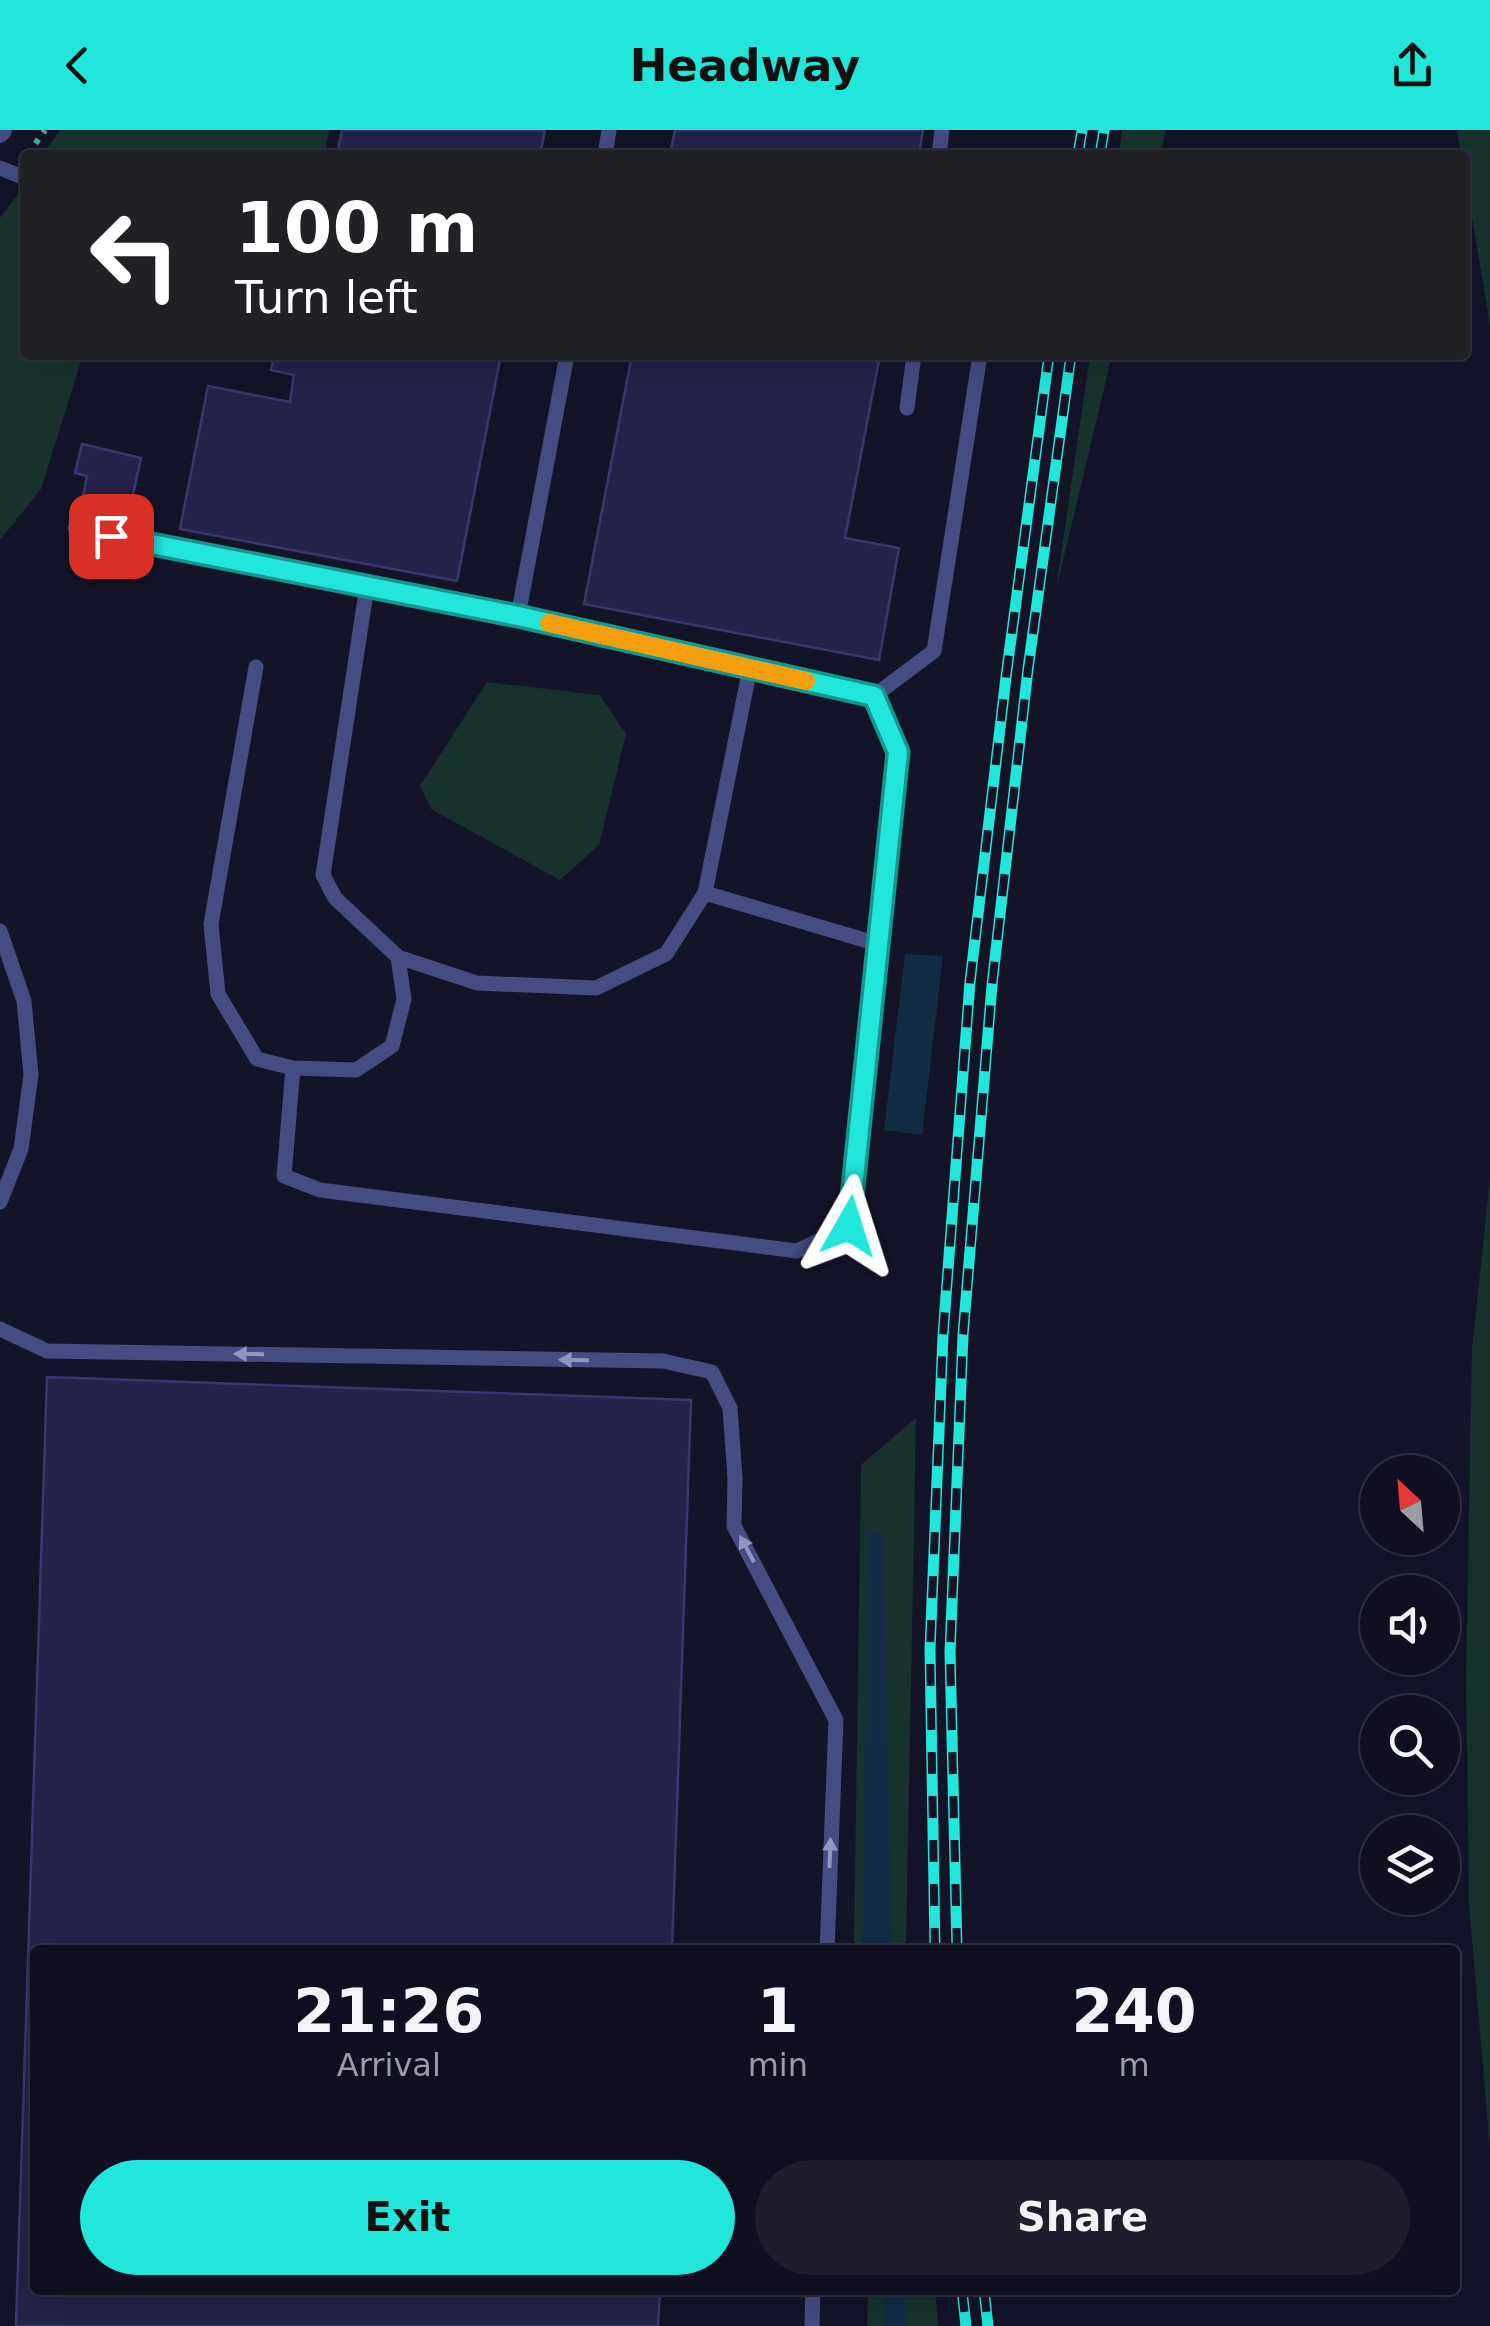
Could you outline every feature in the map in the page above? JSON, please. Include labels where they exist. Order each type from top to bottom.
[{"type":"lane","points":[[518,616],[566,360]]},
{"type":"lane","points":[[907,408],[913,360]]},
{"type":"lane","points":[[75,528],[518,616],[874,696],[934,652],[979,360]]},
{"type":"lane","points":[[367,586],[323,875],[335,898],[398,957],[477,983],[596,988],[666,954],[705,893],[750,668]]},
{"type":"lane","points":[[256,667],[212,924],[218,994],[257,1060],[293,1068],[356,1070],[392,1046],[404,1000],[398,957]]},
{"type":"lane","points":[[293,1068],[284,1176],[320,1190],[797,1252],[849,1226],[898,752],[874,696]]},
{"type":"lane","points":[[705,893],[878,944]]},
{"type":"lane","points":[[0,931],[24,1001],[30,1075],[21,1150],[0,1202]]},
{"type":"lane","points":[[0,1329],[47,1351],[663,1361],[712,1372],[730,1408],[736,1478],[734,1526],[836,1720],[827,1945]]},
{"type":"lane","points":[[812,2326],[814,2295]]},
{"type":"green space","points":[[60,130],[329,130],[326,150],[46,150]]},
{"type":"green space","points":[[1122,130],[1166,130],[1161,150],[1120,150]]},
{"type":"green space","points":[[1457,130],[1490,130],[1490,324],[1470,206],[1470,150],[1460,150]]},
{"type":"green space","points":[[20,195],[20,360],[81,360],[41,489],[0,540],[0,218]]},
{"type":"green space","points":[[1089,360],[1111,360],[1056,590]]},
{"type":"green space","points":[[487,682],[600,695],[626,734],[599,845],[560,880],[431,809],[420,786]]},
{"type":"green space","points":[[1490,1180],[1490,2149],[1469,1903],[1466,1678],[1472,1349]]},
{"type":"green space","points":[[916,1418],[906,1945],[854,1945],[861,1465]]},
{"type":"green space","points":[[868,2295],[935,2295],[938,2326],[867,2326]]},
{"type":"water","points":[[905,954],[943,956],[922,1135],[884,1130]]},
{"type":"water","points":[[867,1531],[883,1533],[892,1945],[862,1945]]},
{"type":"water","points":[[883,2295],[903,2295],[906,2326],[884,2326]]},
{"type":"building","points":[[342,130],[545,130],[541,150],[338,150]]},
{"type":"building","points":[[675,130],[923,130],[920,150],[671,150]]},
{"type":"building","points":[[273,360],[500,360],[457,581],[180,529],[208,386],[290,402],[294,375],[271,370]]},
{"type":"building","points":[[631,360],[879,360],[845,538],[899,548],[879,660],[584,604]]},
{"type":"building","points":[[82,444],[141,458],[129,513],[82,502],[87,476],[75,473]]},
{"type":"building","points":[[47,1377],[691,1400],[672,1945],[30,1945],[30,2295],[660,2295],[658,2326],[16,2326]]},
{"type":"railway","points":[[1079,150],[1082,130]]},
{"type":"railway","points":[[1101,150],[1104,130]]},
{"type":"railway","points":[[935,1945],[930,1649],[943,1335],[970,982],[1048,360]]},
{"type":"railway","points":[[957,1945],[950,1652],[963,1335],[992,985],[1028,669],[1070,360]]},
{"type":"railway","points":[[963,2295],[966,2326]]},
{"type":"railway","points":[[985,2295],[988,2326]]},
{"type":"slow traffic","points":[[549,623],[806,681]]},
{"type":"route","points":[[111,536],[518,616],[874,696],[898,752],[849,1226]]}]
